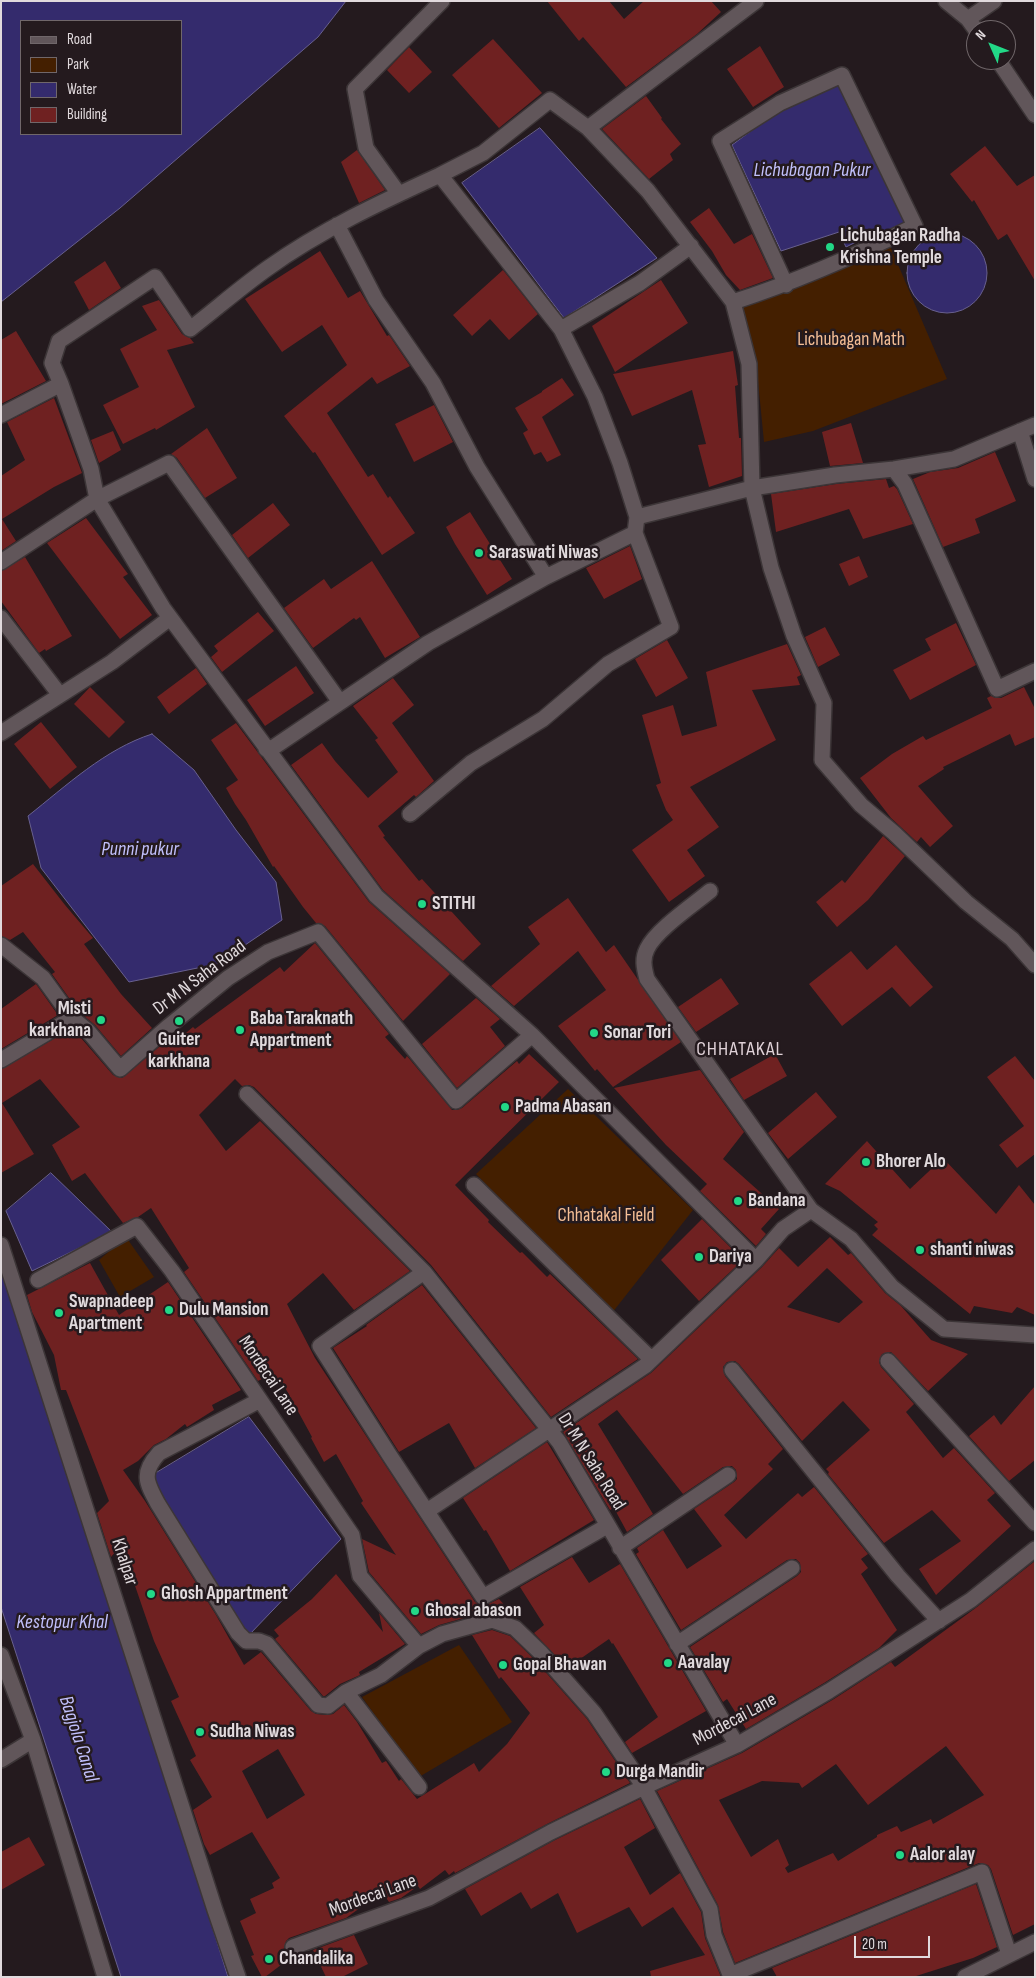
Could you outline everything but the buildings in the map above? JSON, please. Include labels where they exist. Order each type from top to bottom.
[{"type":"street","points":[[399,194],[366,148],[355,89],[442,1]]},
{"type":"street","points":[[588,128],[756,1]]},
{"type":"street","points":[[946,1],[967,20]]},
{"type":"street","points":[[976,20],[994,1]]},
{"type":"street","points":[[1005,70],[1035,114]]},
{"type":"street","points":[[733,302],[786,285],[858,255],[915,226],[842,75],[780,103],[720,141],[786,285]]},
{"type":"street","points":[[756,1260],[532,1035],[376,896],[170,618],[97,499],[91,469],[62,384],[52,363],[59,341],[155,277],[190,329],[268,268],[336,225],[483,153],[550,100],[588,128],[648,191],[733,302],[749,364],[752,488],[771,568],[794,636],[824,704],[822,760],[860,805],[894,833],[966,902],[1012,939],[1035,965]]},
{"type":"street","points":[[410,814],[471,763],[543,719],[608,664],[671,627],[635,533],[637,517],[620,463],[595,397],[561,329],[440,175]]},
{"type":"street","points":[[336,225],[376,300],[433,383],[478,467],[546,577]]},
{"type":"street","points":[[561,329],[640,284],[691,246]]},
{"type":"street","points":[[1,415],[62,384]]},
{"type":"street","points":[[637,517],[752,488],[835,474],[894,469],[954,460],[1035,425]]},
{"type":"street","points":[[1020,431],[1035,479]]},
{"type":"street","points":[[1,562],[97,499],[169,463],[340,702]]},
{"type":"street","points":[[894,469],[905,484],[997,689],[1035,671]]},
{"type":"street","points":[[266,749],[274,747],[428,643],[546,577],[635,533]]},
{"type":"street","points":[[1,618],[60,695]]},
{"type":"street","points":[[1,733],[112,662],[170,618]]},
{"type":"street","points":[[710,891],[655,937],[647,949],[644,958],[647,979],[811,1210],[851,1239],[892,1287],[944,1329],[1035,1334]]},
{"type":"street","name":"Dr M N Saha Road","points":[[1,945],[43,978],[72,1018],[88,1031],[120,1069],[168,1026],[228,978],[268,952],[318,932],[456,1101],[532,1035]]},
{"type":"street","points":[[1,1060],[72,1018]]},
{"type":"street","name":"Dr M N Saha Road","points":[[247,1094],[424,1272],[559,1442],[737,1745]]},
{"type":"street","points":[[474,1185],[647,1356],[653,1358]]},
{"type":"street","points":[[427,1511],[646,1366],[756,1260],[783,1229],[811,1210]]},
{"type":"street","name":"Mordecai Lane","points":[[38,1280],[138,1226],[172,1271],[352,1535],[360,1576],[419,1646]]},
{"type":"street","name":"Khalpar","points":[[1,1245],[238,1977]]},
{"type":"street","points":[[424,1272],[320,1346],[483,1597],[607,1526]]},
{"type":"street","points":[[888,1361],[1035,1523]]},
{"type":"street","points":[[732,1370],[898,1576],[939,1621]]},
{"type":"street","points":[[260,1400],[159,1453],[149,1464],[148,1484],[158,1504],[238,1633],[246,1641],[259,1641],[267,1644],[318,1705],[328,1706],[346,1692],[381,1675],[419,1646],[442,1634],[492,1620],[515,1628],[541,1653],[594,1713],[644,1787],[710,1909],[714,1935],[731,1976],[982,1872],[1009,1954]]},
{"type":"street","points":[[620,1548],[728,1475]]},
{"type":"street","name":"Mordecai Lane","points":[[293,1947],[429,1898],[551,1832],[737,1745],[829,1691],[971,1600],[1035,1549]]},
{"type":"street","points":[[677,1644],[792,1568]]},
{"type":"street","points":[[1,1655],[33,1740],[105,1977]]},
{"type":"street","points":[[346,1692],[419,1787]]},
{"type":"street","points":[[1,1760],[33,1740]]},
{"type":"street","points":[[965,1977],[1035,1942]]},
{"type":"green space","name":"Lichubagan Math","points":[[890,246],[947,379],[813,431],[764,442],[756,361],[741,305]]},
{"type":"green space","name":"Chhatakal Field","points":[[568,1089],[693,1210],[612,1313],[476,1174]]},
{"type":"green space","points":[[126,1237],[154,1277],[120,1297],[99,1260]]},
{"type":"green space","points":[[459,1645],[512,1722],[419,1777],[362,1697]]},
{"type":"water","points":[[1,1],[346,1],[318,37],[120,208],[1,302]]},
{"type":"water","name":"Lichubagan Pukur","points":[[839,85],[910,225],[862,249],[858,241],[846,247],[839,232],[781,251],[732,145],[782,108]]},
{"type":"water","points":[[540,128],[657,258],[564,318],[462,183]]},
{"type":"water","points":[[947,233],[962,236],[975,245],[984,258],[987,273],[984,288],[975,301],[962,310],[947,313],[932,310],[919,301],[910,288],[907,273],[910,258],[919,245],[932,236]]},
{"type":"water","name":"Punni pukur","points":[[152,734],[194,770],[236,830],[276,882],[282,920],[217,964],[129,982],[41,868],[28,816],[102,759],[118,749]]},
{"type":"water","points":[[51,1173],[112,1232],[32,1271],[6,1211]]},
{"type":"water","name":"Kestopur Khal","points":[[1,1249],[228,1977],[121,1977],[1,1607]]},
{"type":"water","points":[[249,1417],[341,1539],[249,1635],[148,1478]]},
{"type":"place","name":"Lichubagan Radha Krishna Temple","points":[[830,247]]},
{"type":"place","name":"Saraswati Niwas","points":[[479,553]]},
{"type":"place","name":"STITHI","points":[[422,904]]},
{"type":"place","name":"Misti karkhana","points":[[101,1020]]},
{"type":"place","name":"Guiter karkhana","points":[[179,1021]]},
{"type":"place","name":"Baba Taraknath Appartment","points":[[240,1030]]},
{"type":"place","name":"Sonar Tori","points":[[594,1033]]},
{"type":"place","name":"Padma Abasan","points":[[505,1107]]},
{"type":"place","name":"Bhorer Alo","points":[[866,1162]]},
{"type":"place","name":"Bandana","points":[[738,1201]]},
{"type":"place","name":"shanti niwas","points":[[920,1250]]},
{"type":"place","name":"Dariya","points":[[699,1257]]},
{"type":"place","name":"Dulu Mansion","points":[[169,1310]]},
{"type":"place","name":"Swapnadeep Apartment","points":[[59,1313]]},
{"type":"place","name":"Ghosh Appartment","points":[[151,1594]]},
{"type":"place","name":"Ghosal abason","points":[[415,1611]]},
{"type":"place","name":"Aavalay","points":[[668,1663]]},
{"type":"place","name":"Gopal Bhawan","points":[[503,1665]]},
{"type":"place","name":"Sudha Niwas","points":[[200,1732]]},
{"type":"place","name":"Durga Mandir","points":[[606,1772]]},
{"type":"place","name":"Aalor alay","points":[[900,1855]]},
{"type":"place","name":"Chandalika","points":[[269,1959]]},
{"type":"district","name":"CHHATAKAL","points":[[740,1050]]},
{"type":"water label","name":"Bagjola Canal","points":[[78,1739]]}]
